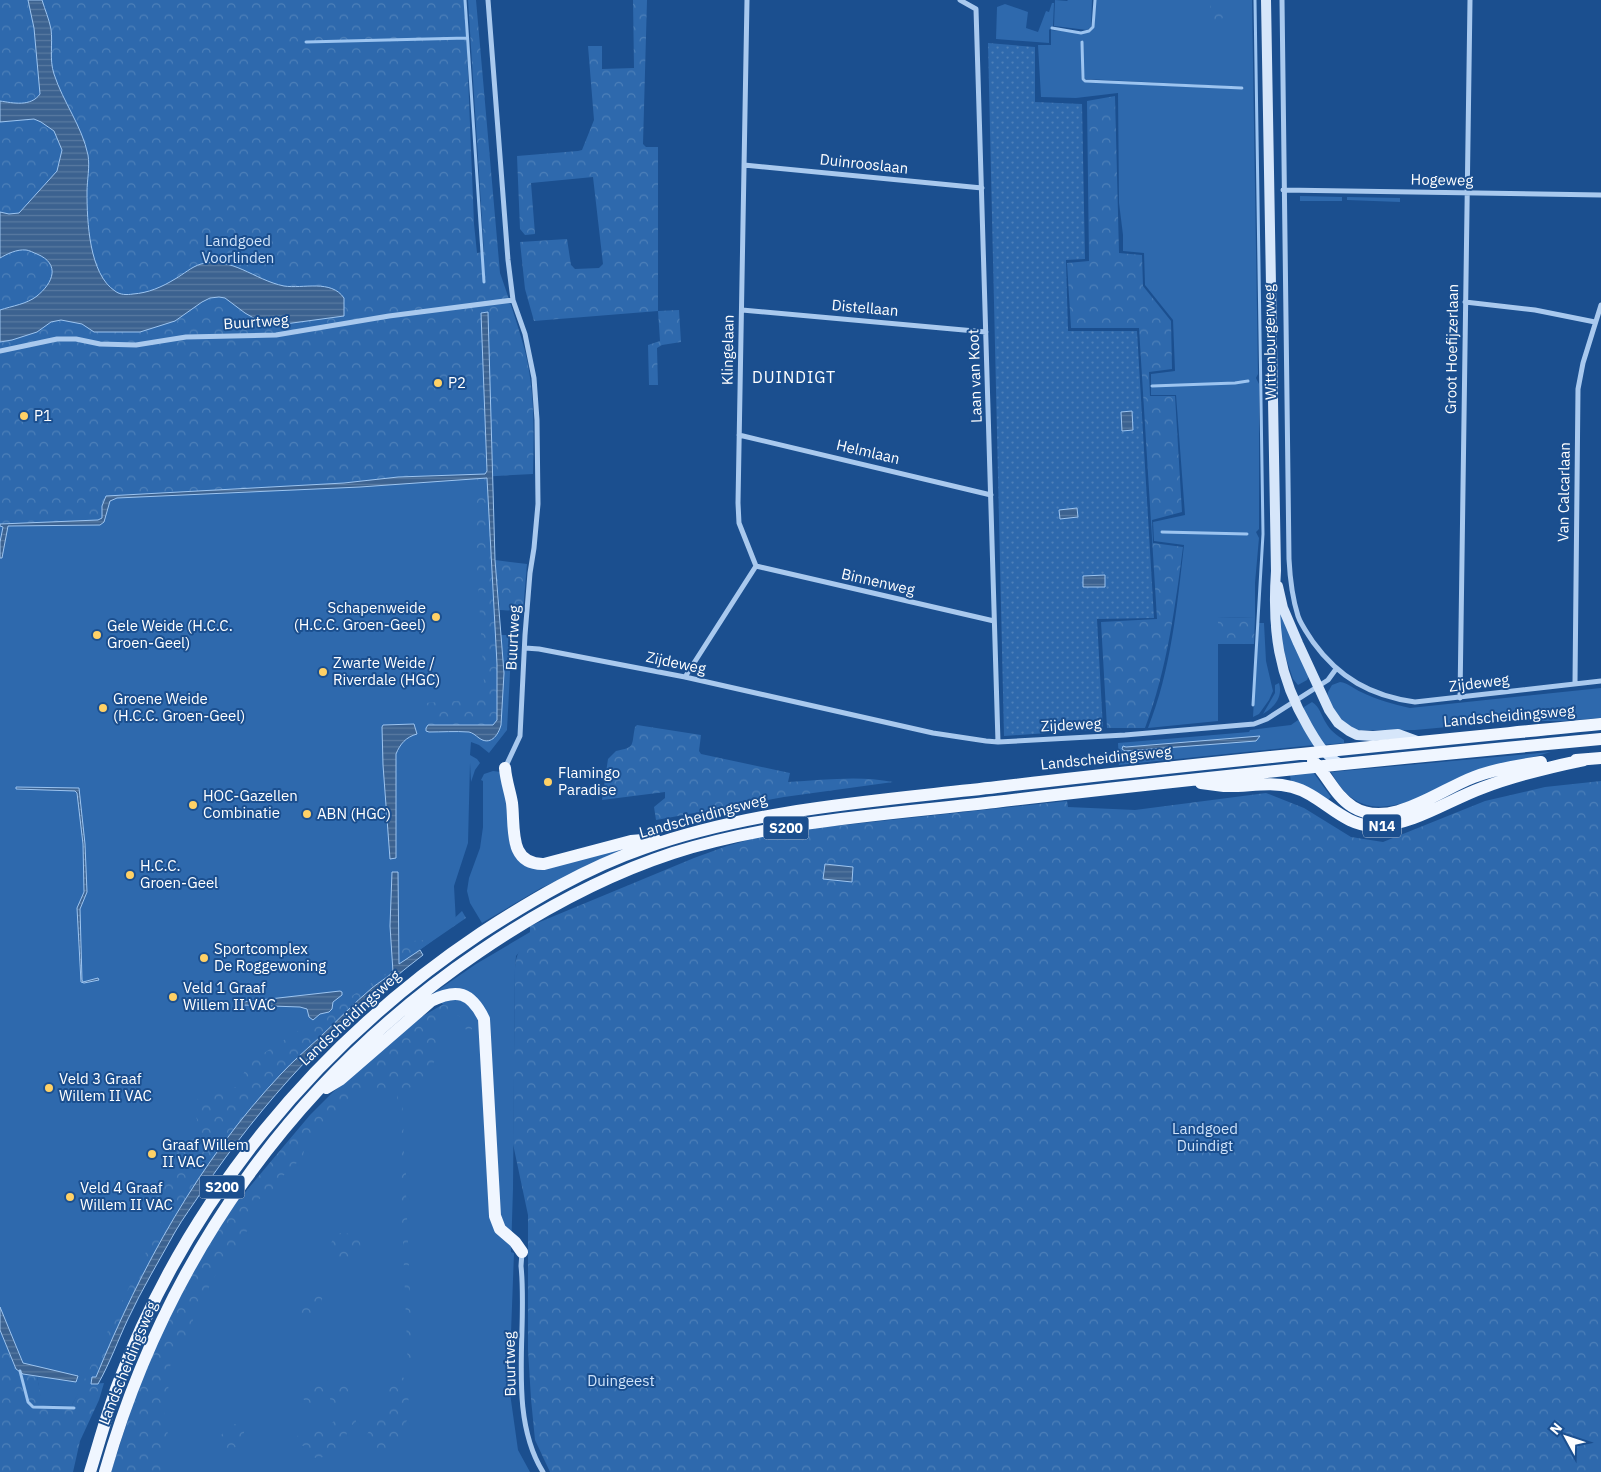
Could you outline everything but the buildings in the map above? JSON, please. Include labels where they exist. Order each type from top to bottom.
[{"type":"main road","name":"Landscheidingsweg","points":[[90,1472],[117,1386],[160,1289],[192,1232],[232,1172],[264,1130],[298,1089],[387,1003],[449,955],[513,913],[570,880],[614,859],[680,836],[770,815],[1120,772],[1601,724]]},
{"type":"main road","name":"Landscheidingsweg","points":[[105,1472],[118,1428],[145,1357],[174,1294],[199,1248],[243,1180],[311,1097],[346,1060],[393,1017],[451,971],[518,926],[618,873],[727,838],[771,830],[1178,780],[1601,740]]},
{"type":"main road","name":"N14","points":[[1302,753],[1318,766],[1338,794],[1347,803],[1360,811],[1381,814],[1402,810],[1466,780],[1488,773],[1539,762],[1601,758]]},
{"type":"main road","name":"N14","points":[[1178,780],[1224,786],[1270,784],[1286,786],[1306,793],[1354,822],[1367,826],[1380,826],[1397,824],[1412,819],[1462,796],[1504,780],[1584,760]]},
{"type":"main road","points":[[505,768],[512,803],[515,843],[522,856],[531,862],[544,864],[631,841],[680,836]]},
{"type":"main road","points":[[311,1097],[341,1079],[431,1001],[456,992],[468,997],[478,1007],[484,1019],[495,1216],[500,1229],[515,1242],[522,1252]]},
{"type":"street","name":"Buurtweg","points":[[488,0],[508,260],[513,300],[525,334],[534,378],[537,420],[538,504],[530,572],[520,736],[505,768]]},
{"type":"street","name":"Klingelaan","points":[[748,0],[739,435],[739,523],[756,566]]},
{"type":"street","name":"Laan van Koot","points":[[960,0],[976,9],[998,742]]},
{"type":"street","name":"Wittenburgerweg","points":[[1266,0],[1276,570],[1274,623],[1285,678],[1301,718],[1323,751],[1341,764]]},
{"type":"street","name":"Wittenburgerweg","points":[[1282,0],[1283,190],[1290,578],[1298,618],[1319,651],[1336,670]]},
{"type":"street","name":"Groot Hoefijzerlaan","points":[[1460,698],[1470,0]]},
{"type":"street","name":"Duinrooslaan","points":[[744,165],[982,188]]},
{"type":"street","name":"Hogeweg","points":[[1283,190],[1601,195]]},
{"type":"street","name":"Buurtweg","points":[[0,351],[57,339],[76,339],[100,344],[136,345],[186,338],[276,335],[399,315],[513,300]]},
{"type":"street","points":[[1465,302],[1535,310],[1595,322]]},
{"type":"street","name":"Van Calcarlaan","points":[[1575,683],[1578,389],[1583,363],[1601,305]]},
{"type":"street","name":"Distellaan","points":[[742,310],[986,332]]},
{"type":"street","name":"Helmlaan","points":[[739,435],[991,495]]},
{"type":"street","points":[[685,677],[756,566]]},
{"type":"street","name":"Binnenweg","points":[[756,566],[994,621]]},
{"type":"street","name":"Wittenburgerweg","points":[[1276,570],[1283,608],[1335,719],[1357,735],[1398,734],[1417,741]]},
{"type":"street","name":"Zijdeweg","points":[[525,648],[539,648],[685,677],[933,733],[998,742],[1125,735],[1254,724],[1267,719],[1319,686],[1328,680],[1336,670],[1367,688],[1395,700],[1415,702],[1601,681]]},
{"type":"street","name":"Buurtweg","points":[[522,1252],[523,1401],[527,1434],[543,1472]]},
{"type":"green space","name":"Landgoed Voorlinden","points":[[0,0],[465,0],[474,224],[477,253],[484,252],[468,0],[476,0],[500,273],[525,351],[531,381],[534,443],[533,474],[108,497],[103,519],[100,522],[0,525]]},
{"type":"green space","points":[[633,0],[647,0],[643,144],[646,147],[658,147],[658,311],[534,321],[525,289],[520,242],[567,239],[571,265],[575,269],[599,268],[603,264],[593,177],[531,183],[535,234],[525,235],[520,229],[517,156],[582,150],[594,120],[588,46],[602,46],[602,69],[634,68]]},
{"type":"green space","points":[[1055,0],[1092,0],[1091,27],[1087,30],[1054,26]]},
{"type":"green space","points":[[1096,0],[1252,0],[1258,374],[1256,378],[1259,384],[1259,529],[1256,532],[1259,538],[1255,583],[1255,617],[1218,618],[1218,721],[1148,728],[1168,661],[1176,615],[1184,545],[1154,541],[1153,522],[1185,515],[1176,395],[1151,395],[1151,374],[1175,371],[1173,320],[1145,285],[1144,253],[1123,251],[1119,203],[1118,93],[1076,98],[1041,97],[1038,45],[1051,45],[1051,30],[1081,33],[1090,32],[1094,27]],"holes":[[[1081,40],[1083,41],[1085,79],[1244,87],[1243,89],[1084,82],[1081,79]]]},
{"type":"green space","points":[[1210,0],[1227,0],[1226,11],[1218,27],[1214,26],[1210,14]]},
{"type":"green space","points":[[1052,3],[1054,3],[1053,26],[1049,30],[1049,43],[996,39],[997,7],[1005,4],[1028,12],[1026,28],[1038,32],[1046,11],[1049,12]]},
{"type":"green space","points":[[988,43],[1035,47],[1035,102],[1082,104],[1085,259],[1066,260],[1068,331],[1137,331],[1154,618],[1097,619],[1103,729],[1004,736]]},
{"type":"green space","points":[[1115,96],[1119,253],[1142,255],[1143,286],[1171,321],[1172,369],[1149,372],[1150,396],[1175,396],[1182,512],[1152,520],[1153,543],[1183,547],[1165,661],[1145,728],[1107,728],[1101,622],[1157,619],[1139,328],[1071,328],[1067,263],[1089,261],[1087,101]]},
{"type":"green space","points":[[1300,196],[1342,197],[1342,201],[1300,201]]},
{"type":"green space","points":[[1347,197],[1400,198],[1400,202],[1347,200]]},
{"type":"green space","points":[[679,310],[681,342],[662,345],[657,348],[658,385],[649,385],[648,345],[660,341],[658,311]]},
{"type":"green space","name":"Sportcomplex De Roggewoning","points":[[476,477],[504,673],[501,635],[512,635],[507,730],[489,753],[479,745],[471,742],[470,755],[480,763],[475,770],[471,782],[470,763],[468,843],[454,886],[456,923],[389,973],[239,1100],[72,1405],[42,1406],[37,1376],[23,1374],[0,1319],[0,525],[108,498]]},
{"type":"green space","points":[[487,478],[497,664],[497,720],[493,725],[429,725],[424,728],[423,703],[485,699],[476,550],[476,479]]},
{"type":"green space","points":[[495,560],[527,564],[523,611],[500,610]]},
{"type":"green space","points":[[1281,612],[1309,676],[1307,680],[1298,685],[1293,679],[1285,655],[1277,620]]},
{"type":"green space","points":[[1255,617],[1254,644],[1218,644],[1218,618]]},
{"type":"green space","points":[[1258,623],[1264,623],[1266,661],[1273,691],[1259,714],[1253,717]]},
{"type":"green space","points":[[1340,682],[1373,697],[1410,708],[1601,688],[1601,718],[1563,721],[1513,721],[1415,730],[1353,730],[1343,724],[1327,698],[1332,685]]},
{"type":"green space","points":[[1279,683],[1280,693],[1277,701],[1263,714],[1275,693],[1275,685]]},
{"type":"green space","points":[[1312,702],[1319,709],[1329,728],[1344,740],[1344,743],[1322,745],[1304,714],[1304,707]]},
{"type":"green space","points":[[1298,720],[1303,724],[1314,745],[1119,765],[1118,743],[1249,732],[1250,730],[1291,725]]},
{"type":"green space","points":[[637,725],[701,735],[699,751],[701,754],[790,773],[788,782],[854,778],[893,782],[784,797],[656,820],[654,807],[665,798],[665,792],[602,800],[608,759],[616,751],[632,745]]},
{"type":"green space","points":[[1551,752],[1483,771],[1427,795],[1393,806],[1376,806],[1360,803],[1346,793],[1331,772]]},
{"type":"green space","points":[[493,771],[501,772],[505,781],[510,844],[514,855],[523,864],[629,845],[601,861],[541,888],[482,923],[470,903],[467,891],[469,878],[480,848],[483,827],[483,781],[481,780],[484,774]]},
{"type":"green space","points":[[1313,772],[1331,797],[1326,802],[1291,783],[1290,775]]},
{"type":"green space","name":"Landgoed Duindigt","points":[[1601,781],[1601,1472],[550,1472],[535,1440],[528,1350],[528,1215],[513,1144],[515,969],[519,952],[530,938],[530,926],[694,858],[769,834],[769,839],[778,837],[779,832],[1067,801],[1068,807],[1135,810],[1266,793],[1304,808],[1351,837],[1383,842],[1485,801],[1545,787]]},
{"type":"green space","points":[[462,911],[466,918],[399,964],[399,942],[427,940],[442,930]]},
{"type":"green space","points":[[542,925],[516,956],[515,969],[511,1252],[514,1253],[509,1386],[518,1450],[530,1472],[117,1472],[156,1360],[270,1166],[443,1005],[434,993],[476,964]]},
{"type":"green space","points":[[390,971],[391,974],[353,1005],[282,1073],[251,1108],[173,1218],[149,1260],[96,1377],[91,1384],[104,1383],[99,1400],[80,1441],[73,1472],[0,1472],[0,1330],[16,1369],[24,1374],[37,1376],[43,1406],[72,1405],[163,1217],[153,1184],[170,1179],[160,1147],[188,1138],[186,1130],[199,1126],[191,1101],[236,1087],[250,1062]]},
{"type":"green space","points":[[442,1005],[458,1008],[467,1014],[472,1023],[472,1029],[466,1030],[463,1020],[455,1014],[448,1014],[439,1021],[436,1030],[438,1048],[432,1068],[423,1079],[402,1092],[404,1146],[399,1147],[397,1092],[388,1088],[377,1091],[370,1085],[363,1087],[351,1096],[339,1109],[329,1126],[311,1137],[303,1157],[284,1175],[275,1188],[263,1195],[257,1202],[250,1227],[210,1284],[206,1297],[194,1314],[190,1337],[171,1363],[167,1378],[169,1392],[164,1412],[168,1435],[160,1472],[111,1472],[137,1391],[166,1324],[208,1245],[236,1203],[310,1115],[332,1093],[421,1017]]},
{"type":"green space","points":[[404,1150],[410,1164],[406,1170],[406,1186],[400,1186],[399,1152]]},
{"type":"green space","points":[[406,1192],[413,1369],[408,1369],[401,1193]]},
{"type":"green space","points":[[340,1233],[351,1234],[358,1239],[361,1247],[357,1257],[341,1262],[335,1261],[331,1257],[329,1252],[330,1246],[333,1239]]},
{"type":"green space","points":[[330,1276],[332,1278],[325,1289],[318,1311],[308,1319],[302,1319],[297,1309],[304,1298],[310,1292],[322,1286]]},
{"type":"green space","points":[[394,1378],[408,1379],[409,1417],[405,1424],[406,1432],[388,1448],[368,1451],[363,1444],[368,1433],[379,1417],[394,1405],[386,1395],[388,1386]]},
{"type":"green space","points":[[352,1382],[357,1388],[353,1398],[346,1405],[336,1407],[330,1399],[332,1392],[341,1384]]},
{"type":"green space","points":[[320,1384],[323,1386],[324,1393],[315,1403],[308,1405],[301,1396],[304,1390]]},
{"type":"green space","points":[[347,1415],[352,1415],[356,1418],[356,1422],[349,1428],[344,1442],[336,1451],[318,1458],[310,1455],[304,1446],[297,1445],[296,1439],[298,1435],[305,1429],[316,1428],[325,1431],[334,1421]]},
{"type":"green space","points":[[235,1424],[239,1424],[245,1429],[242,1439],[236,1447],[226,1450],[219,1443],[222,1433]]},
{"type":"shaded area","points":[[28,0],[42,0],[51,29],[54,74],[85,144],[89,160],[87,192],[91,246],[95,260],[106,283],[119,293],[126,295],[139,293],[160,287],[201,264],[223,263],[284,286],[316,286],[332,289],[344,298],[344,316],[285,324],[264,324],[225,298],[219,297],[210,298],[202,302],[175,321],[140,332],[94,332],[82,324],[61,320],[51,322],[37,332],[0,342],[0,310],[33,299],[43,291],[52,274],[52,268],[45,258],[29,250],[16,251],[0,258],[0,212],[9,214],[19,213],[57,171],[62,150],[54,131],[41,122],[34,119],[0,122],[0,101],[27,102],[32,101],[40,94],[34,28]]},
{"type":"shaded area","points":[[488,312],[495,560],[504,673],[501,725],[493,739],[483,740],[469,732],[426,731],[428,725],[493,725],[497,720],[497,664],[487,478],[360,487],[117,498],[110,501],[104,522],[100,525],[8,526],[2,558],[0,558],[0,542],[3,527],[0,524],[98,520],[102,518],[102,506],[106,496],[344,483],[398,477],[485,474],[487,471],[481,313]]},
{"type":"shaded area","points":[[1132,411],[1133,430],[1122,431],[1121,412]]},
{"type":"shaded area","points":[[1077,508],[1078,517],[1060,519],[1059,510]]},
{"type":"shaded area","points":[[1105,575],[1105,587],[1083,587],[1083,576]]},
{"type":"shaded area","points":[[414,724],[417,734],[404,741],[396,754],[396,858],[390,859],[382,727],[383,725]]},
{"type":"shaded area","points":[[1260,736],[1256,741],[1125,751],[1122,749],[1123,746]]},
{"type":"shaded area","points":[[16,787],[79,788],[85,844],[87,892],[80,909],[82,980],[83,982],[98,978],[99,980],[84,983],[81,982],[77,908],[84,892],[83,844],[77,793],[75,791],[16,789]]},
{"type":"shaded area","points":[[825,864],[853,867],[852,882],[823,879]]},
{"type":"shaded area","points":[[392,872],[398,872],[399,964],[420,950],[423,955],[361,1007],[303,1064],[276,1094],[225,1158],[178,1227],[151,1275],[133,1308],[98,1384],[91,1384],[92,1377],[96,1377],[132,1295],[153,1256],[198,1179],[224,1143],[251,1107],[286,1069],[359,1000],[393,972],[390,926]]},
{"type":"shaded area","points":[[340,991],[342,995],[333,1002],[332,1009],[329,1012],[320,1014],[313,1020],[309,1017],[307,1009],[300,1007],[243,1005],[243,1002]]},
{"type":"shaded area","points":[[0,1307],[23,1363],[78,1376],[76,1382],[23,1374],[16,1369],[0,1330]]},
{"type":"waterway","points":[[465,0],[484,282]]},
{"type":"waterway","points":[[1052,28],[1081,33],[1089,31],[1093,27],[1095,0]]},
{"type":"waterway","points":[[1253,705],[1263,534],[1255,0]]},
{"type":"waterway","points":[[306,42],[467,38]]},
{"type":"waterway","points":[[1082,42],[1083,79],[1085,81],[1242,88]]},
{"type":"waterway","points":[[1152,386],[1248,381]]},
{"type":"waterway","points":[[1162,532],[1247,534]]},
{"type":"waterway","points":[[20,1371],[28,1402],[33,1407],[74,1408]]},
{"type":"place","name":"P2","points":[[438,383]]},
{"type":"place","name":"P1","points":[[24,416]]},
{"type":"place","name":"Schapenweide (H.C.C. Groen-Geel)","points":[[436,617]]},
{"type":"place","name":"Gele Weide (H.C.C. Groen-Geel)","points":[[97,635]]},
{"type":"place","name":"Zwarte Weide / Riverdale (HGC)","points":[[323,672]]},
{"type":"place","name":"Groene Weide (H.C.C. Groen-Geel)","points":[[103,708]]},
{"type":"place","name":"Flamingo Paradise","points":[[548,782]]},
{"type":"place","name":"HOC-Gazellen Combinatie","points":[[193,805]]},
{"type":"place","name":"ABN (HGC)","points":[[307,814]]},
{"type":"place","name":"H.C.C. Groen-Geel","points":[[130,875]]},
{"type":"place","name":"Sportcomplex De Roggewoning","points":[[204,958]]},
{"type":"place","name":"Veld 1 Graaf Willem II VAC","points":[[173,997]]},
{"type":"place","name":"Veld 3 Graaf Willem II VAC","points":[[49,1088]]},
{"type":"place","name":"Graaf Willem II VAC","points":[[152,1154]]},
{"type":"place","name":"Veld 4 Graaf Willem II VAC","points":[[70,1197]]},
{"type":"district","name":"DUINDIGT","points":[[794,377]]},
{"type":"park label","name":"Duingeest","points":[[621,1381]]}]
